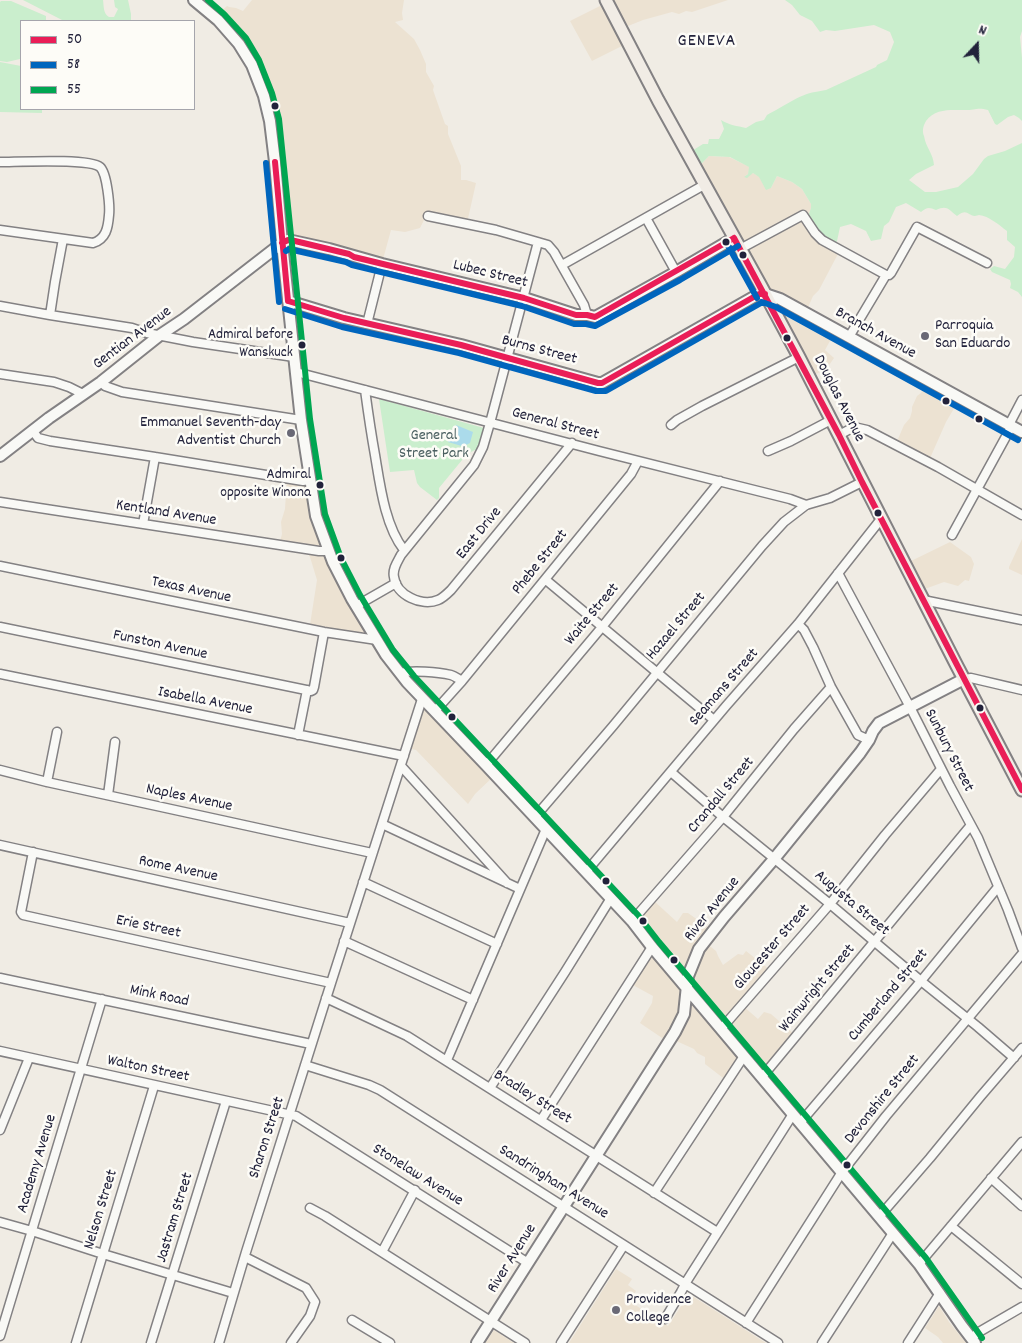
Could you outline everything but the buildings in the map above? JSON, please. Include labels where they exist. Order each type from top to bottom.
[{"type":"main road","name":"Douglas Avenue","points":[[606,0],[653,91],[765,294],[1022,790]]},
{"type":"street","points":[[201,2],[239,44],[252,65],[264,96],[270,121],[275,162],[301,420],[316,516],[336,569],[390,661],[422,698],[632,921],[919,1264],[973,1340],[978,1332],[1022,1307]]},
{"type":"street","points":[[0,162],[86,162],[96,165],[103,171],[110,208],[105,234],[99,241],[93,243],[0,230]]},
{"type":"street","points":[[562,265],[704,185]]},
{"type":"street","points":[[740,249],[803,215],[822,240],[886,275]]},
{"type":"street","points":[[428,216],[496,230],[548,245],[562,265],[588,315]]},
{"type":"street","points":[[646,218],[676,272]]},
{"type":"street","points":[[849,337],[886,275],[891,274],[917,226],[987,263]]},
{"type":"street","name":"Lubec Street","points":[[282,243],[288,240],[295,241],[524,298],[576,315],[594,317],[734,238]]},
{"type":"street","points":[[50,315],[63,239]]},
{"type":"street","points":[[356,606],[396,583],[394,569],[404,550],[474,465],[483,447],[538,242]]},
{"type":"street","name":"Gentian Avenue","points":[[0,456],[49,418],[101,382],[282,243]]},
{"type":"street","points":[[367,324],[382,264]]},
{"type":"street","name":"Burns Street","points":[[288,301],[367,324],[508,358],[598,383],[759,294],[765,294]]},
{"type":"street","name":"Branch Avenue","points":[[765,294],[780,299],[1022,432]]},
{"type":"street","points":[[0,306],[132,328],[147,333],[225,347],[294,357]]},
{"type":"street","points":[[671,425],[688,413],[798,357]]},
{"type":"street","name":"General Street","points":[[296,372],[790,499],[806,505]]},
{"type":"street","points":[[0,374],[54,382],[83,394]]},
{"type":"street","points":[[101,382],[105,386],[122,392],[301,420]]},
{"type":"street","points":[[365,390],[380,485],[389,520],[404,550]]},
{"type":"street","points":[[952,535],[1009,431],[1022,400]]},
{"type":"street","points":[[768,451],[831,420]]},
{"type":"street","points":[[839,435],[854,427],[867,430],[1022,514]]},
{"type":"street","points":[[33,431],[38,438],[50,441],[304,481],[311,480]]},
{"type":"street","name":"East Drive","points":[[396,583],[402,592],[421,602],[431,602],[443,597],[458,584],[572,443]]},
{"type":"street","points":[[144,524],[155,457]]},
{"type":"street","name":"Phebe Street","points":[[435,711],[546,580],[631,474],[638,461]]},
{"type":"street","name":"Waite Street","points":[[486,765],[720,482]]},
{"type":"street","name":"Hazael Street","points":[[535,817],[784,522],[806,505],[830,498],[862,482]]},
{"type":"street","name":"Kentland Avenue","points":[[0,502],[328,551]]},
{"type":"street","name":"Seamans Street","points":[[586,872],[798,624],[881,519]]},
{"type":"street","name":"Texas Avenue","points":[[0,566],[324,632],[377,640]]},
{"type":"street","name":"Sunbury Street","points":[[838,573],[978,838],[1022,948]]},
{"type":"street","points":[[546,580],[714,720]]},
{"type":"street","points":[[923,600],[1022,620]]},
{"type":"street","points":[[798,624],[814,647],[832,687],[858,735],[869,740]]},
{"type":"street","name":"Funston Avenue","points":[[0,627],[310,690]]},
{"type":"street","points":[[298,734],[324,632]]},
{"type":"street","points":[[400,674],[415,671],[442,674],[462,681]]},
{"type":"street","name":"Isabella Avenue","points":[[0,674],[404,756]]},
{"type":"street","points":[[964,679],[971,678],[1022,690]]},
{"type":"street","name":"River Avenue","points":[[477,1343],[675,1032],[684,1014],[688,976],[700,949],[869,740],[879,723],[964,679]]},
{"type":"street","name":"Crandall Street","points":[[632,921],[723,817],[794,729],[832,687]]},
{"type":"street","points":[[350,923],[422,698]]},
{"type":"street","points":[[48,782],[57,732]]},
{"type":"street","points":[[108,795],[116,742]]},
{"type":"street","points":[[401,766],[507,883]]},
{"type":"street","name":"Gloucester Street","points":[[721,1029],[830,904],[941,768]]},
{"type":"street","name":"Naples Avenue","points":[[0,770],[372,853]]},
{"type":"street","name":"Augusta Street","points":[[671,772],[1014,1058]]},
{"type":"street","points":[[382,824],[520,889]]},
{"type":"street","name":"Wainwright Street","points":[[762,1077],[971,825]]},
{"type":"street","points":[[447,1060],[546,829]]},
{"type":"street","name":"Rome Avenue","points":[[0,845],[350,923]]},
{"type":"street","name":"Erie Street","points":[[33,852],[21,912],[23,915],[331,983]]},
{"type":"street","points":[[363,882],[497,944]]},
{"type":"street","name":"Cumberland Street","points":[[800,1123],[998,888]]},
{"type":"street","points":[[490,1088],[611,898]]},
{"type":"street","name":"Sharon Street","points":[[220,1340],[233,1293],[350,923]]},
{"type":"street","points":[[344,941],[473,1000]]},
{"type":"street","points":[[541,1120],[652,947]]},
{"type":"street","name":"Devonshire Street","points":[[746,1323],[842,1172],[886,1116],[1022,954]]},
{"type":"street","name":"Mink Road","points":[[0,978],[312,1044]]},
{"type":"street","name":"Bradley Street","points":[[326,998],[407,1036],[718,1232]]},
{"type":"street","name":"Academy Avenue","points":[[0,1336],[102,999]]},
{"type":"street","points":[[879,1217],[1022,1048]]},
{"type":"street","name":"Walton Street","points":[[0,1052],[290,1114]]},
{"type":"street","points":[[654,1193],[744,1056]]},
{"type":"street","points":[[0,1130],[29,1058]]},
{"type":"street","name":"Sandringham Avenue","points":[[305,1065],[380,1090],[778,1343]]},
{"type":"street","name":"Nelson Street","points":[[76,1343],[154,1086]]},
{"type":"street","name":"Jastram Street","points":[[151,1343],[226,1101]]},
{"type":"street","name":"Stonelaw Avenue","points":[[290,1114],[415,1190],[528,1263]]},
{"type":"street","points":[[665,1319],[685,1284],[793,1114]]},
{"type":"street","points":[[919,1264],[1022,1142]]},
{"type":"street","points":[[991,1178],[1022,1206]]},
{"type":"street","points":[[382,1252],[415,1190]]},
{"type":"street","points":[[310,1208],[526,1343]]},
{"type":"street","points":[[0,1222],[233,1293]]},
{"type":"street","points":[[951,1226],[1022,1284]]},
{"type":"street","points":[[822,1343],[893,1233]]},
{"type":"street","points":[[561,1343],[624,1245]]},
{"type":"street","points":[[245,1257],[306,1288],[315,1302],[310,1316],[291,1343]]},
{"type":"street","points":[[908,1343],[940,1293]]},
{"type":"street","points":[[352,1320],[390,1343]]},
{"type":"street","points":[[220,1340],[228,1343]]},
{"type":"shaded area","points":[[252,0],[404,0],[403,20],[395,22],[414,39],[426,64],[426,72],[434,86],[433,90],[445,124],[448,126],[448,134],[461,166],[461,180],[476,183],[467,223],[426,216],[420,228],[405,232],[391,230],[382,263],[282,237],[266,114],[248,65],[217,15],[227,6],[243,11]]},
{"type":"shaded area","points":[[605,0],[728,0],[692,12],[686,11],[679,14],[672,12],[623,28]]},
{"type":"shaded area","points":[[602,5],[622,46],[592,61],[570,21]]},
{"type":"shaded area","points":[[709,156],[729,157],[750,167],[748,174],[745,176],[753,173],[771,188],[777,176],[792,182],[802,189],[811,204],[805,225],[839,252],[819,290],[813,296],[806,312],[836,330],[825,350],[834,358],[827,368],[811,377],[694,167],[702,163]]},
{"type":"shaded area","points":[[927,383],[959,400],[946,422],[927,465],[895,446],[904,425],[910,418],[917,396]]},
{"type":"shaded area","points":[[287,479],[310,483],[325,546],[379,640],[309,631],[317,580],[310,557],[306,550],[279,545],[282,534],[281,522],[285,509]]},
{"type":"shaded area","points":[[1022,539],[1022,575],[1009,569],[1009,567]]},
{"type":"shaded area","points":[[950,542],[971,557],[974,564],[969,581],[965,580],[958,586],[944,582],[922,590],[909,562]]},
{"type":"shaded area","points":[[422,702],[494,776],[475,794],[468,804],[416,750],[408,748]]},
{"type":"shaded area","points":[[653,900],[677,922],[683,913],[688,913],[712,930],[705,942],[716,951],[723,965],[738,954],[743,955],[746,951],[770,970],[743,1006],[758,1019],[764,1012],[771,1014],[795,1035],[763,1076],[745,1059],[727,1081],[705,1064],[705,1057],[694,1049],[672,1039],[668,1042],[640,1023],[652,1003],[653,996],[631,984],[651,949],[631,925]]},
{"type":"shaded area","name":"Providence College","points":[[616,1269],[632,1279],[628,1285],[636,1291],[629,1301],[668,1326],[689,1294],[766,1343],[569,1343]]},
{"type":"shaded area","points":[[939,1306],[966,1343],[943,1343],[925,1328]]},
{"type":"shaded area","points":[[494,1330],[514,1343],[485,1343]]},
{"type":"green space","points":[[23,0],[103,0],[106,14],[109,17],[114,17],[118,9],[115,7],[114,0],[128,0],[131,14],[131,20],[62,20]]},
{"type":"green space","points":[[785,0],[1022,0],[1022,31],[1020,37],[1022,121],[1014,115],[997,125],[988,110],[982,109],[949,110],[934,114],[926,121],[923,130],[934,165],[916,174],[909,180],[925,192],[936,192],[958,187],[973,174],[988,156],[1022,143],[1022,297],[1018,292],[1010,288],[1010,280],[992,272],[990,269],[994,266],[1005,269],[1014,257],[1015,247],[1007,240],[1007,231],[986,217],[975,216],[965,212],[957,216],[945,208],[936,210],[928,208],[921,212],[906,203],[896,207],[889,222],[884,226],[881,239],[871,241],[866,231],[851,224],[840,227],[833,249],[805,225],[811,204],[802,189],[792,182],[777,176],[771,188],[766,190],[759,177],[753,173],[747,178],[744,177],[748,174],[749,167],[730,157],[709,156],[702,163],[694,167],[687,154],[703,144],[708,144],[709,139],[719,139],[724,129],[721,120],[746,128],[764,120],[767,115],[797,98],[809,93],[826,90],[887,60],[894,42],[890,32],[874,25],[820,32],[812,21],[800,15]]},
{"type":"green space","points":[[11,1],[46,16],[46,20],[20,20],[20,59],[7,62],[0,61],[0,2]]},
{"type":"green space","points":[[0,62],[20,66],[20,110],[42,110],[42,113],[0,112]]},
{"type":"green space","name":"General Street Park","points":[[379,399],[484,428],[479,448],[467,454],[439,488],[439,498],[437,500],[420,487],[414,470],[390,472]]},
{"type":"water","points":[[456,425],[473,432],[470,443],[465,447],[448,442]]},
{"type":"transit line","name":"55","points":[[208,0],[246,38],[259,60],[272,93],[279,119],[310,419],[325,514],[341,558],[360,595],[393,650],[414,676],[638,915],[926,1258],[982,1338]]},
{"type":"transit line","name":"50","points":[[275,162],[288,301]]},
{"type":"transit line","name":"58","points":[[266,163],[279,302]]},
{"type":"transit line","name":"50","points":[[734,238],[839,435],[1022,790]]},
{"type":"transit line","name":"50","points":[[282,243],[288,240],[295,241],[524,298],[576,315],[595,317],[734,238]]},
{"type":"transit line","name":"58","points":[[726,242],[757,298]]},
{"type":"transit line","name":"58","points":[[286,251],[289,249],[346,262],[522,306],[574,324],[595,326],[738,246]]},
{"type":"transit line","name":"50","points":[[288,301],[344,318],[461,345],[602,383],[759,294],[765,294]]},
{"type":"transit line","name":"58","points":[[762,302],[776,307],[1018,440]]},
{"type":"transit line","name":"58","points":[[285,309],[342,327],[459,353],[596,391],[606,391],[761,303],[765,303]]},
{"type":"place","name":"Parroquia San Eduardo","points":[[925,336]]},
{"type":"place","name":"Admiral before Wanskuck","points":[[302,345]]},
{"type":"place","name":"Emmanuel Seventh-day Adventist Church","points":[[291,433]]},
{"type":"place","name":"Admiral opposite Winona","points":[[320,485]]},
{"type":"place","name":"Providence College","points":[[616,1310]]},
{"type":"district","name":"GENEVA","points":[[707,43]]}]
